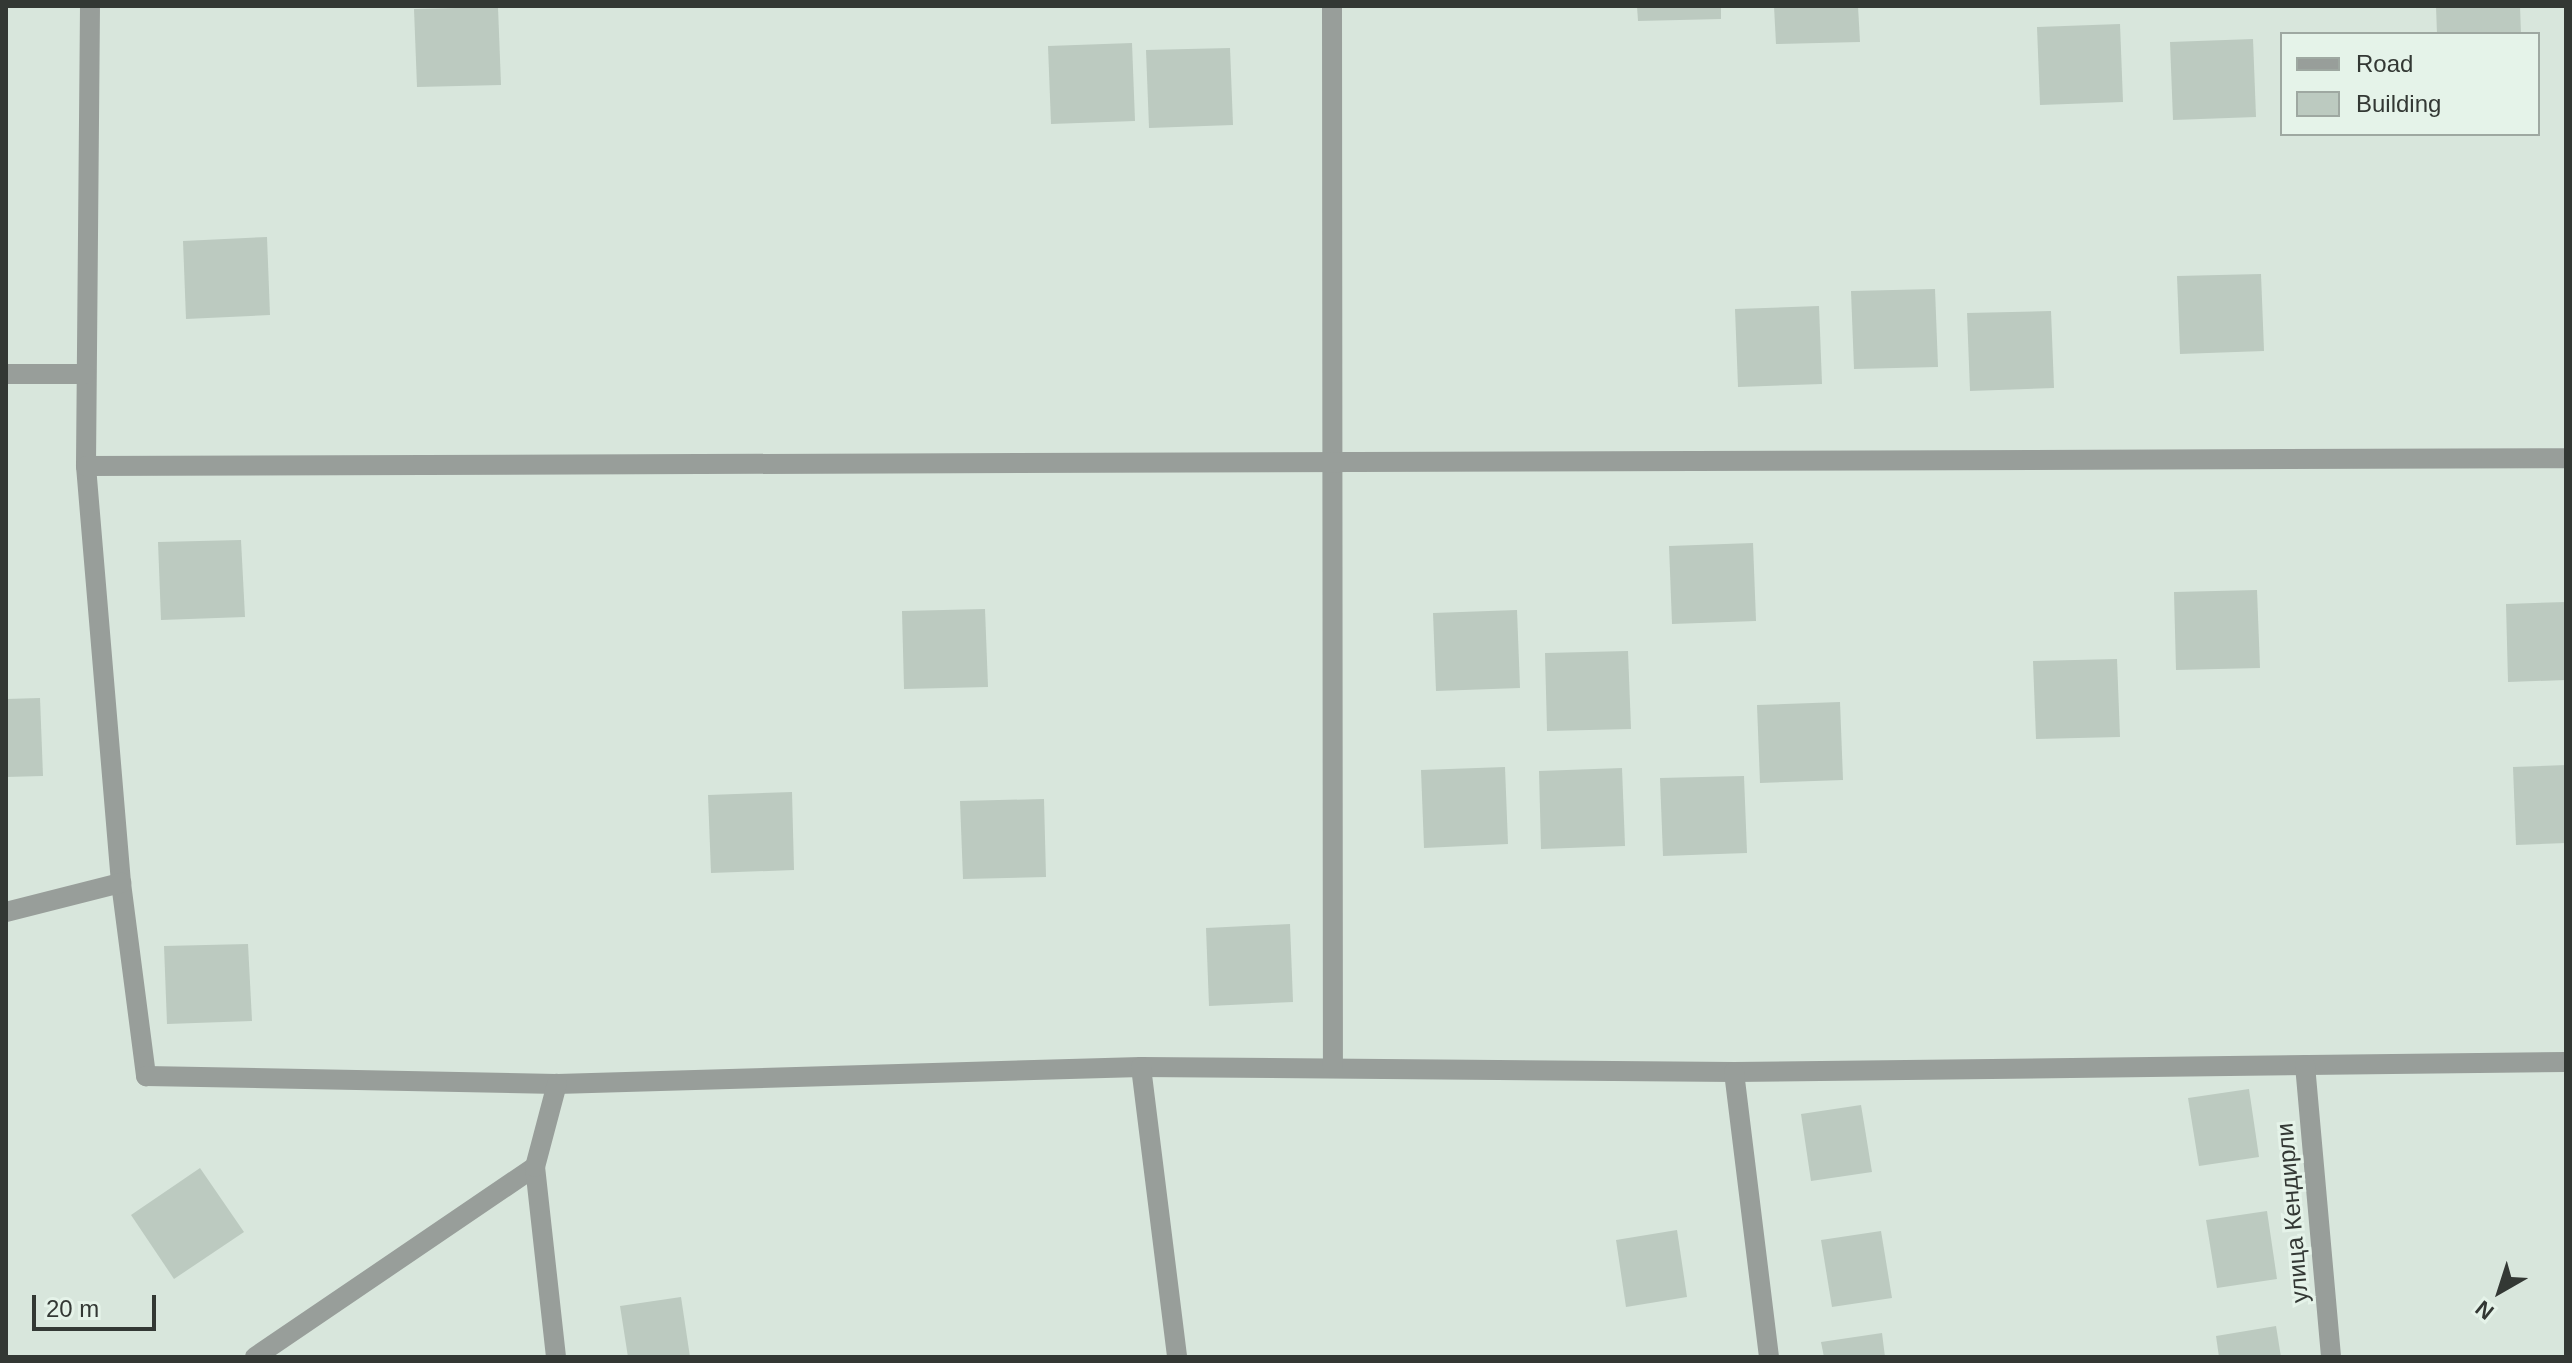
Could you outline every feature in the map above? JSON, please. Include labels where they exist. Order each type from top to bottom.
[{"type":"street","points":[[90,6],[86,466],[121,883],[146,1076],[557,1084],[1141,1067],[1333,1066],[1734,1072],[2566,1062]]},
{"type":"street","points":[[1332,6],[1335,462],[1333,1066]]},
{"type":"street","points":[[6,374],[85,374]]},
{"type":"street","points":[[86,466],[2566,458]]},
{"type":"street","points":[[6,912],[121,883]]},
{"type":"street","name":"улица Кендирли","points":[[2305,1065],[2331,1357]]},
{"type":"street","points":[[1141,1067],[1177,1357]]},
{"type":"street","points":[[1734,1072],[1769,1357]]},
{"type":"street","points":[[556,1357],[535,1167],[557,1084]]},
{"type":"street","points":[[255,1357],[535,1167]]},
{"type":"building","points":[[1637,6],[1721,6],[1721,19],[1638,21]]},
{"type":"building","points":[[1774,6],[1858,6],[1860,42],[1776,44]]},
{"type":"building","points":[[2436,6],[2520,6],[2521,32],[2437,32]]},
{"type":"building","points":[[498,7],[501,85],[417,87],[414,9]]},
{"type":"building","points":[[2120,24],[2123,102],[2040,105],[2037,27]]},
{"type":"building","points":[[2253,39],[2256,117],[2173,120],[2170,42]]},
{"type":"building","points":[[1132,43],[1135,121],[1051,124],[1048,46]]},
{"type":"building","points":[[1230,48],[1233,125],[1149,128],[1146,50]]},
{"type":"building","points":[[267,237],[270,315],[186,319],[183,241]]},
{"type":"building","points":[[2261,274],[2264,351],[2180,354],[2177,276]]},
{"type":"building","points":[[1935,289],[1938,367],[1854,369],[1851,291]]},
{"type":"building","points":[[1819,306],[1822,384],[1738,387],[1735,309]]},
{"type":"building","points":[[2051,311],[2054,388],[1970,391],[1967,313]]},
{"type":"building","points":[[241,540],[245,617],[161,620],[158,542]]},
{"type":"building","points":[[1753,543],[1756,621],[1672,624],[1669,546]]},
{"type":"building","points":[[2257,590],[2260,668],[2176,670],[2174,592]]},
{"type":"building","points":[[2566,602],[2566,680],[2508,682],[2506,604]]},
{"type":"building","points":[[985,609],[988,687],[904,689],[902,611]]},
{"type":"building","points":[[1517,610],[1520,688],[1436,691],[1433,613]]},
{"type":"building","points":[[1628,651],[1631,729],[1547,731],[1545,653]]},
{"type":"building","points":[[2117,659],[2120,737],[2036,739],[2033,661]]},
{"type":"building","points":[[40,698],[43,776],[6,777],[6,699]]},
{"type":"building","points":[[1840,702],[1843,780],[1760,783],[1757,705]]},
{"type":"building","points":[[2566,765],[2566,843],[2516,845],[2513,767]]},
{"type":"building","points":[[1505,767],[1508,844],[1424,848],[1421,770]]},
{"type":"building","points":[[1622,768],[1625,846],[1541,849],[1539,771]]},
{"type":"building","points":[[1744,776],[1747,853],[1663,856],[1660,778]]},
{"type":"building","points":[[792,792],[794,870],[711,873],[708,795]]},
{"type":"building","points":[[1044,799],[1046,877],[963,879],[960,801]]},
{"type":"building","points":[[1290,924],[1293,1002],[1209,1006],[1206,928]]},
{"type":"building","points":[[248,944],[252,1021],[167,1024],[164,946]]},
{"type":"building","points":[[2249,1089],[2259,1157],[2199,1166],[2188,1098]]},
{"type":"building","points":[[1861,1105],[1872,1172],[1811,1181],[1801,1114]]},
{"type":"building","points":[[200,1168],[244,1232],[174,1279],[131,1215]]},
{"type":"building","points":[[2267,1211],[2277,1279],[2217,1288],[2206,1220]]},
{"type":"building","points":[[1677,1230],[1687,1297],[1626,1307],[1616,1240]]},
{"type":"building","points":[[1881,1231],[1892,1298],[1832,1307],[1821,1240]]},
{"type":"building","points":[[681,1297],[690,1357],[628,1357],[620,1306]]},
{"type":"building","points":[[2276,1326],[2281,1357],[2219,1357],[2216,1336]]},
{"type":"building","points":[[1882,1333],[1885,1357],[1824,1357],[1821,1342]]}]
